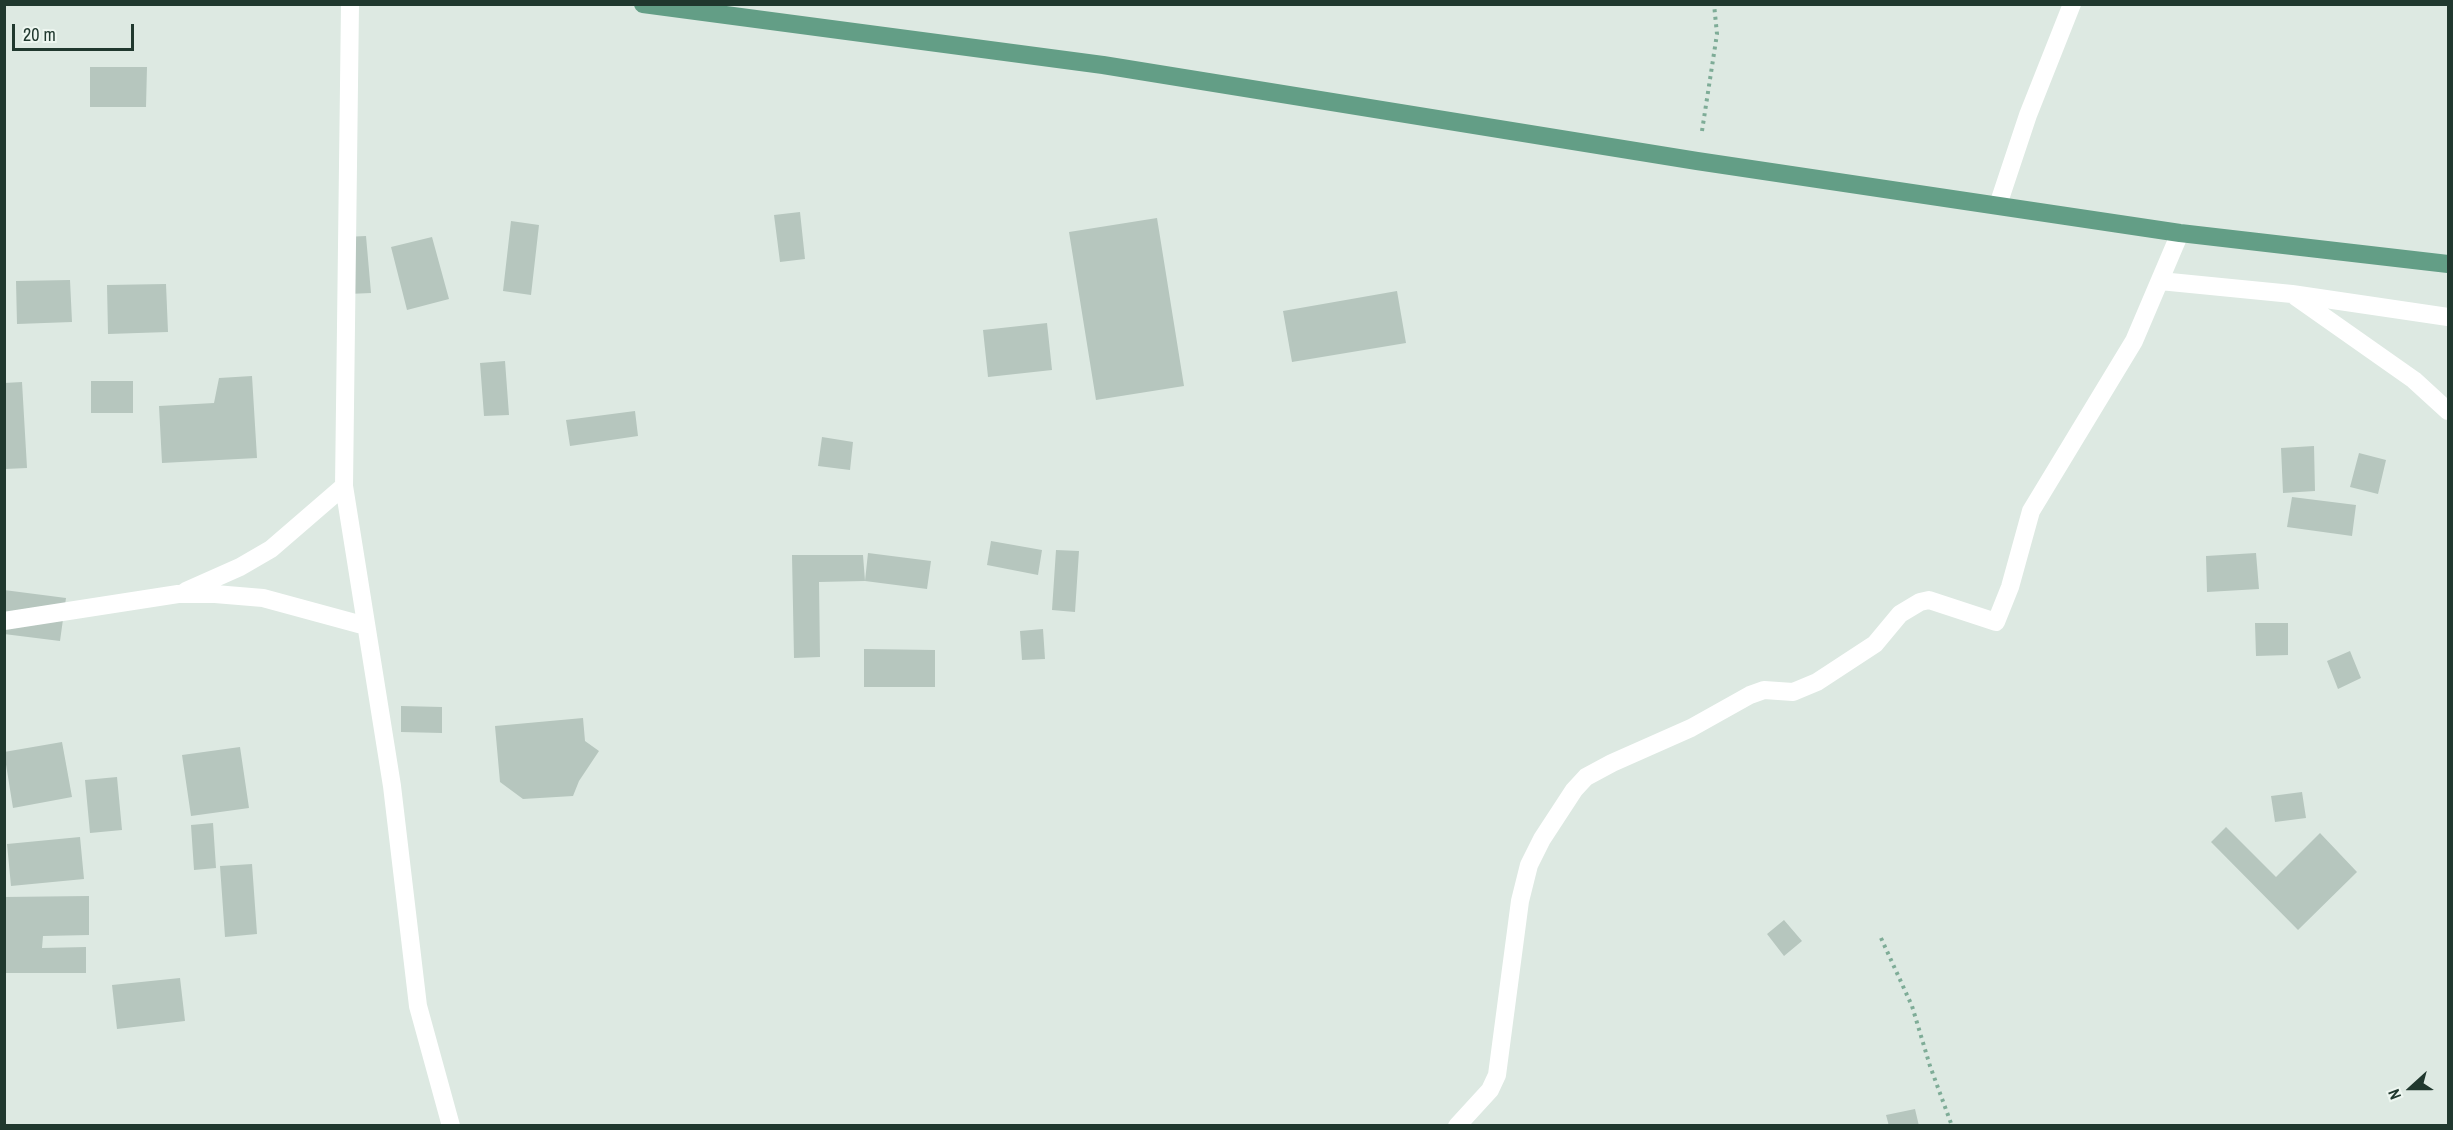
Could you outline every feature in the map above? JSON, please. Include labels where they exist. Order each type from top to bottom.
[{"type":"main road","points":[[643,4],[689,8],[1103,65],[1697,161],[2180,233],[2448,264]]},
{"type":"street","points":[[350,4],[344,486],[392,786],[418,1006],[451,1125]]},
{"type":"street","points":[[1998,205],[2028,115],[2072,4]]},
{"type":"street","points":[[1457,1125],[1490,1090],[1497,1075],[1520,901],[1529,865],[1542,839],[1574,790],[1586,777],[1691,728],[1750,695],[1764,690],[1793,692],[1817,682],[1875,644],[1900,614],[1920,602],[1929,600],[1996,622],[2010,587],[2031,511],[2134,341],[2180,233]]},
{"type":"street","points":[[2160,281],[2292,294],[2448,317]]},
{"type":"street","points":[[2292,294],[2414,380],[2448,411]]},
{"type":"street","points":[[178,594],[257,558],[300,527],[344,486]]},
{"type":"street","points":[[4,621],[178,594],[263,598],[366,626]]},
{"type":"path","points":[[1697,161],[1717,34],[1714,4]]},
{"type":"path","points":[[1881,938],[1912,1006],[1930,1066],[1952,1125]]},
{"type":"building","points":[[90,67],[147,67],[146,107],[90,107]]},
{"type":"building","points":[[800,212],[805,259],[780,262],[774,215]]},
{"type":"building","points":[[1157,218],[1184,386],[1096,400],[1069,232]]},
{"type":"building","points":[[511,221],[539,225],[531,295],[503,291]]},
{"type":"building","points":[[366,236],[371,293],[348,294],[344,237]]},
{"type":"building","points":[[432,237],[449,299],[407,310],[391,247]]},
{"type":"building","points":[[70,280],[72,322],[17,324],[16,281]]},
{"type":"building","points":[[166,284],[168,332],[108,334],[107,285]]},
{"type":"building","points":[[1397,291],[1406,343],[1292,362],[1283,311]]},
{"type":"building","points":[[1047,323],[1052,370],[988,377],[983,330]]},
{"type":"building","points":[[505,361],[509,415],[484,416],[480,363]]},
{"type":"building","points":[[252,376],[257,458],[162,463],[159,406],[214,403],[219,378]]},
{"type":"building","points":[[91,381],[133,381],[133,413],[91,413]]},
{"type":"building","points":[[22,382],[27,468],[5,469],[4,383]]},
{"type":"building","points":[[635,411],[638,436],[570,446],[566,420]]},
{"type":"building","points":[[822,437],[853,442],[850,470],[818,466]]},
{"type":"building","points":[[2314,446],[2315,491],[2283,493],[2281,448]]},
{"type":"building","points":[[2359,453],[2386,460],[2378,494],[2350,487]]},
{"type":"building","points":[[2292,497],[2356,505],[2352,536],[2287,527]]},
{"type":"building","points":[[991,541],[1042,550],[1038,575],[987,565]]},
{"type":"building","points":[[1056,550],[1079,551],[1075,612],[1052,610]]},
{"type":"building","points":[[868,553],[931,561],[927,589],[865,581]]},
{"type":"building","points":[[2256,553],[2259,589],[2207,592],[2206,556]]},
{"type":"building","points":[[792,555],[863,555],[865,581],[819,582],[820,657],[794,658]]},
{"type":"building","points":[[4,590],[66,598],[60,641],[4,634]]},
{"type":"building","points":[[2255,623],[2288,623],[2288,655],[2256,656]]},
{"type":"building","points":[[1043,629],[1045,659],[1022,660],[1020,631]]},
{"type":"building","points":[[864,649],[935,650],[935,687],[864,687]]},
{"type":"building","points":[[2350,651],[2361,678],[2338,689],[2327,661]]},
{"type":"building","points":[[401,706],[442,707],[442,733],[401,732]]},
{"type":"building","points":[[583,718],[585,741],[599,751],[579,781],[573,796],[523,799],[500,782],[495,726]]},
{"type":"building","points":[[62,742],[72,797],[13,808],[4,752]]},
{"type":"building","points":[[240,747],[249,808],[191,816],[182,755]]},
{"type":"building","points":[[117,777],[122,830],[90,833],[85,780]]},
{"type":"building","points":[[2302,792],[2306,818],[2275,822],[2271,796]]},
{"type":"building","points":[[213,823],[216,868],[194,870],[191,825]]},
{"type":"building","points":[[2226,827],[2276,877],[2320,833],[2357,872],[2298,930],[2211,842]]},
{"type":"building","points":[[80,837],[84,879],[11,886],[7,844]]},
{"type":"building","points":[[252,864],[257,934],[225,937],[220,866]]},
{"type":"building","points":[[89,896],[89,935],[43,936],[42,948],[86,947],[86,973],[5,973],[4,897]]},
{"type":"building","points":[[1784,920],[1802,941],[1784,956],[1767,934]]},
{"type":"building","points":[[180,978],[185,1021],[117,1029],[112,985]]},
{"type":"building","points":[[1915,1109],[1919,1126],[1889,1126],[1886,1115]]}]
